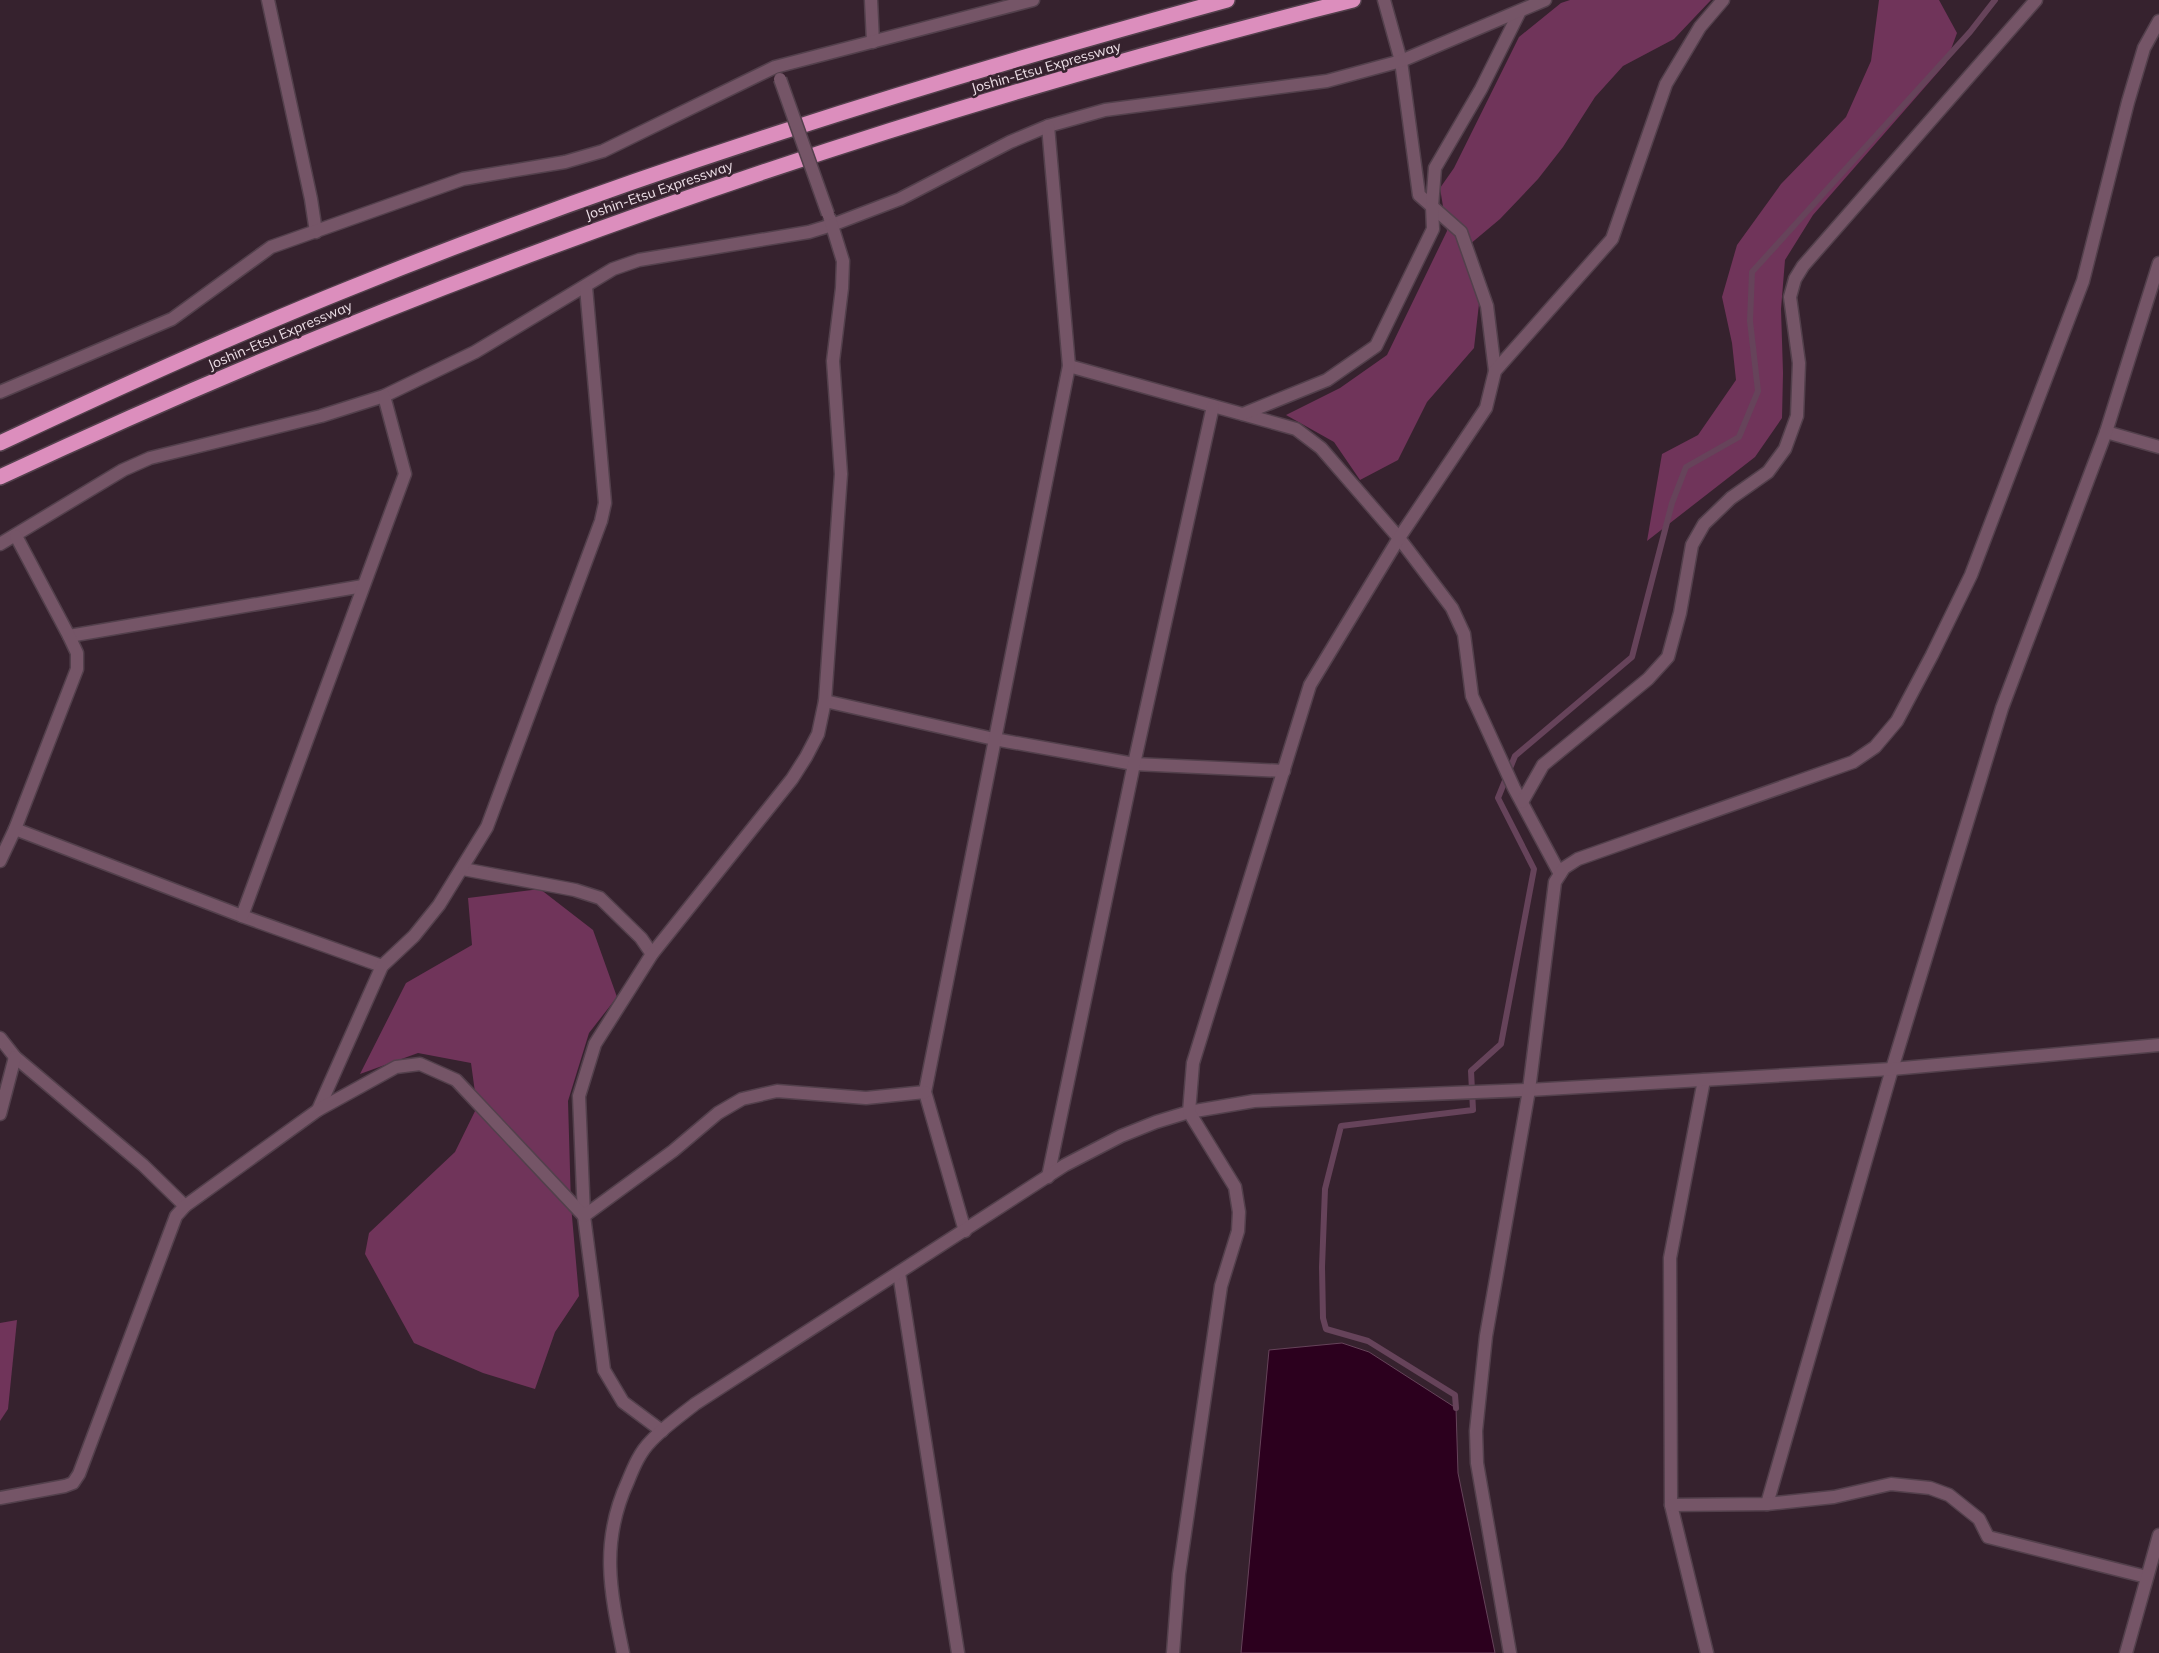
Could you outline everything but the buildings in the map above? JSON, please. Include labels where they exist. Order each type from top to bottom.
[{"type":"highway","name":"Joshin-Etsu Expressway","points":[[0,442],[222,342],[350,288],[584,200],[897,96],[1061,46],[1227,0]]},
{"type":"highway","name":"Joshin-Etsu Expressway","points":[[0,477],[145,410],[362,318],[494,266],[705,191],[983,102],[1208,38],[1353,0]]},
{"type":"street","points":[[268,0],[312,199],[316,232]]},
{"type":"street","points":[[872,0],[874,42]]},
{"type":"street","points":[[0,392],[172,319],[271,247],[463,179],[566,162],[603,151],[775,67],[1033,0]]},
{"type":"street","points":[[1173,1653],[1179,1574],[1219,1296],[1238,1231],[1239,1212],[1235,1187],[1189,1112],[1193,1063],[1310,685],[1399,538],[1486,408],[1495,371],[1487,306],[1461,232],[1419,195],[1399,57],[1384,0]]},
{"type":"street","points":[[0,544],[123,470],[150,458],[321,416],[384,396],[475,352],[586,287],[613,269],[639,260],[809,232],[830,220],[900,199],[1010,142],[1048,126],[1105,110],[1327,81],[1399,57],[1545,0]]},
{"type":"street","points":[[1495,371],[1612,238],[1666,84],[1700,27],[1723,0]]},
{"type":"street","points":[[1522,802],[1543,765],[1648,679],[1668,657],[1680,613],[1692,545],[1704,524],[1731,498],[1768,472],[1785,449],[1797,416],[1799,363],[1790,298],[1795,279],[1803,266],[2036,0]]},
{"type":"street","points":[[1243,414],[1327,380],[1376,346],[1433,230],[1432,206],[1435,168],[1481,89],[1520,11]]},
{"type":"street","points":[[1510,1653],[1477,1463],[1476,1431],[1486,1336],[1529,1090],[1551,903],[1556,882],[1564,868],[1578,860],[1853,762],[1876,747],[1897,720],[1971,575],[2084,281],[2128,102],[2144,48],[2159,21]]},
{"type":"street","points":[[662,1431],[623,1402],[604,1370],[584,1216],[579,1096],[595,1044],[652,954],[792,780],[818,734],[825,701],[842,474],[832,361],[842,288],[843,261],[775,67]]},
{"type":"street","points":[[965,1231],[925,1092],[1069,366],[1048,126]]},
{"type":"street","points":[[1767,1504],[1892,1069],[2002,708],[2106,432],[2159,263]]},
{"type":"street","points":[[318,1110],[382,966],[414,936],[439,905],[487,828],[598,531],[605,503],[586,287]]},
{"type":"street","points":[[1069,366],[1296,429],[1321,448],[1399,538],[1452,608],[1464,634],[1472,696],[1514,788],[1560,874]]},
{"type":"street","points":[[242,916],[405,474],[384,396]]},
{"type":"street","points":[[1048,1177],[1134,764],[1213,406]]},
{"type":"street","points":[[2106,432],[2159,447]]},
{"type":"street","points":[[0,861],[4,840],[15,829],[77,669],[77,653],[16,536]]},
{"type":"street","points":[[69,636],[363,586]]},
{"type":"street","points":[[825,701],[994,739],[1134,764],[1284,771]]},
{"type":"street","points":[[15,829],[242,916],[382,966]]},
{"type":"street","points":[[463,869],[575,890],[600,898],[641,938],[652,954]]},
{"type":"street","points":[[0,1038],[15,1057],[143,1165],[185,1206]]},
{"type":"street","points":[[623,1653],[611,1588],[609,1562],[614,1521],[620,1499],[640,1456],[662,1431],[695,1404],[1065,1165],[1121,1136],[1189,1112],[1254,1101],[1529,1090],[1892,1069],[2159,1045]]},
{"type":"street","points":[[0,1114],[15,1057]]},
{"type":"street","points":[[0,1498],[65,1486],[76,1478],[176,1216],[185,1206],[318,1110],[396,1066],[420,1064],[456,1080],[584,1216]]},
{"type":"street","points":[[1704,1080],[1670,1258],[1671,1505],[1707,1653]]},
{"type":"street","points":[[584,1216],[673,1151],[718,1113],[742,1099],[777,1092],[866,1098],[925,1092]]},
{"type":"street","points":[[899,1273],[958,1653]]},
{"type":"street","points":[[1671,1505],[1767,1504],[1834,1497],[1891,1484],[1930,1488],[1950,1496],[1978,1519],[1988,1537],[2147,1576]]},
{"type":"street","points":[[2126,1653],[2159,1535]]},
{"type":"shaded area","points":[[1570,0],[1711,0],[1674,39],[1623,66],[1595,97],[1563,147],[1538,179],[1500,219],[1469,245],[1480,295],[1474,348],[1427,402],[1398,460],[1360,480],[1334,442],[1286,415],[1340,388],[1387,355],[1447,231],[1440,188],[1454,168],[1519,37],[1561,3]]},
{"type":"shaded area","points":[[1879,0],[1939,0],[1957,33],[1946,63],[1813,215],[1785,260],[1781,309],[1782,418],[1755,457],[1647,541],[1662,454],[1698,435],[1736,380],[1732,343],[1722,297],[1737,245],[1781,184],[1846,117],[1871,61]]},
{"type":"shaded area","points":[[540,889],[593,930],[617,997],[589,1033],[568,1101],[571,1205],[579,1296],[555,1332],[535,1389],[483,1373],[414,1343],[365,1254],[369,1233],[455,1152],[477,1107],[471,1063],[418,1053],[360,1074],[406,983],[472,945],[468,898]]},
{"type":"shaded area","points":[[17,1320],[8,1409],[0,1421],[0,1323]]},
{"type":"shaded area","points":[[1342,1343],[1369,1352],[1456,1408],[1458,1473],[1495,1653],[1241,1653],[1269,1350]]},
{"type":"waterway","points":[[1456,1408],[1455,1395],[1368,1341],[1326,1329],[1323,1318],[1322,1267],[1325,1189],[1341,1126],[1473,1110],[1471,1071],[1501,1044],[1534,869],[1498,798],[1515,756],[1632,657],[1672,503],[1686,467],[1739,437],[1758,391],[1750,321],[1752,272],[1970,32],[1995,0]]}]
